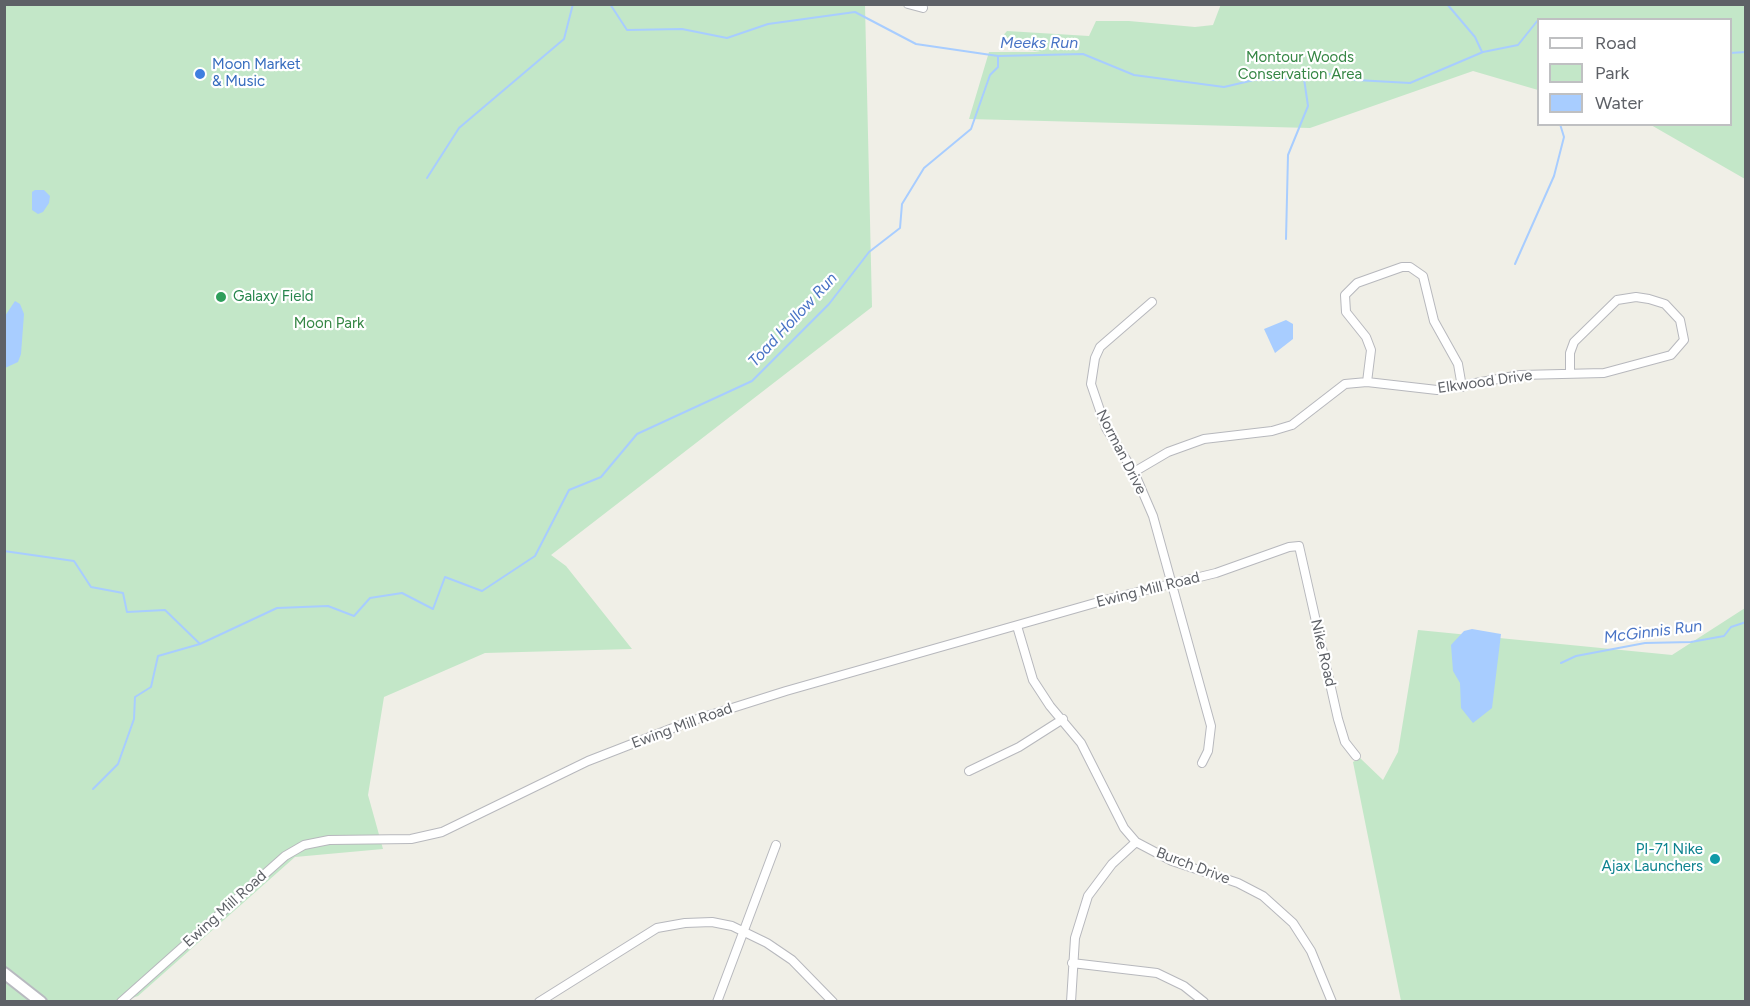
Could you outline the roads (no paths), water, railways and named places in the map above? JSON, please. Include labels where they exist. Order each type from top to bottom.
[{"type":"main road","points":[[4,973],[41,1002]]},
{"type":"street","points":[[908,4],[923,8]]},
{"type":"street","points":[[1367,382],[1371,350],[1366,337],[1346,312],[1345,295],[1357,283],[1402,267],[1410,267],[1423,276],[1434,321],[1458,364],[1462,387]]},
{"type":"street","name":"Elkwood Drive","points":[[1134,471],[1168,452],[1204,440],[1272,431],[1292,425],[1345,384],[1367,382],[1437,390],[1520,375],[1604,373],[1671,355],[1684,340],[1680,320],[1665,304],[1636,297],[1617,300],[1574,342],[1570,353],[1570,373]]},
{"type":"street","name":"Norman Drive","points":[[1152,302],[1100,347],[1095,358],[1091,384],[1106,428],[1134,471],[1153,516],[1211,726],[1208,751],[1202,763]]},
{"type":"street","name":"Ewing Mill Road","points":[[121,1002],[285,856],[304,845],[329,840],[411,839],[442,832],[588,760],[691,721],[786,691],[1172,584],[1299,546]]},
{"type":"street","name":"Nike Road","points":[[1299,546],[1338,719],[1345,742],[1356,756]]},
{"type":"street","name":"Burch Drive","points":[[1017,626],[1033,680],[1050,706],[1082,743],[1124,828],[1136,843],[1172,861],[1238,883],[1263,896],[1293,923],[1311,951],[1332,1002]]},
{"type":"street","points":[[969,771],[1019,747],[1063,719]]},
{"type":"street","points":[[1071,1002],[1074,938],[1089,896],[1112,864],[1136,843]]},
{"type":"street","points":[[717,1002],[776,845]]},
{"type":"street","points":[[539,1002],[657,928],[685,923],[712,922],[744,931],[792,960],[834,1002]]},
{"type":"street","points":[[1072,963],[1157,973],[1184,986],[1204,1002]]},
{"type":"water","points":[[44,190],[50,196],[49,203],[43,212],[38,214],[32,210],[32,192]]},
{"type":"water","points":[[15,301],[20,304],[24,314],[21,354],[18,362],[5,368],[5,316]]},
{"type":"water","points":[[1286,320],[1293,324],[1293,339],[1275,353],[1264,329]]},
{"type":"water","points":[[1472,629],[1501,634],[1492,708],[1473,723],[1461,708],[1460,683],[1453,671],[1451,645],[1464,631]]},
{"type":"waterway","points":[[427,178],[459,128],[564,39],[573,4]]},
{"type":"waterway","name":"Meeks Run","points":[[610,4],[627,30],[682,29],[727,38],[768,24],[855,12],[916,44],[998,56],[1083,54],[1134,75],[1224,87],[1254,80],[1283,80],[1311,70],[1356,80],[1410,83],[1483,52],[1518,45],[1537,21]]},
{"type":"waterway","points":[[1447,4],[1475,37],[1482,52]]},
{"type":"waterway","name":"Meeks Run","points":[[1732,53],[1746,52]]},
{"type":"waterway","name":"Toad Hollow Run","points":[[4,551],[74,561],[91,587],[123,593],[127,612],[165,610],[200,644],[277,608],[328,606],[354,616],[370,598],[402,593],[433,609],[445,577],[482,591],[535,556],[569,490],[601,477],[637,434],[752,381],[829,304],[869,252],[900,228],[902,204],[924,168],[971,129],[990,75],[998,67],[998,56]]},
{"type":"waterway","points":[[1286,239],[1288,155],[1308,106],[1303,72]]},
{"type":"waterway","points":[[1515,264],[1554,176],[1564,137],[1561,126]]},
{"type":"waterway","name":"McGinnis Run","points":[[1561,663],[1576,656],[1645,643],[1691,642],[1724,636],[1731,627],[1746,622]]},
{"type":"waterway","points":[[93,789],[118,764],[134,719],[135,697],[151,687],[158,656],[200,644]]},
{"type":"place","name":"Moon Market & Music","points":[[200,74]]},
{"type":"place","name":"Galaxy Field","points":[[221,297]]},
{"type":"place","name":"PI-71 Nike Ajax Launchers","points":[[1715,859]]},
{"type":"park label","name":"Montour Woods Conservation Area","points":[[1300,66]]},
{"type":"park label","name":"Moon Park","points":[[329,324]]}]
